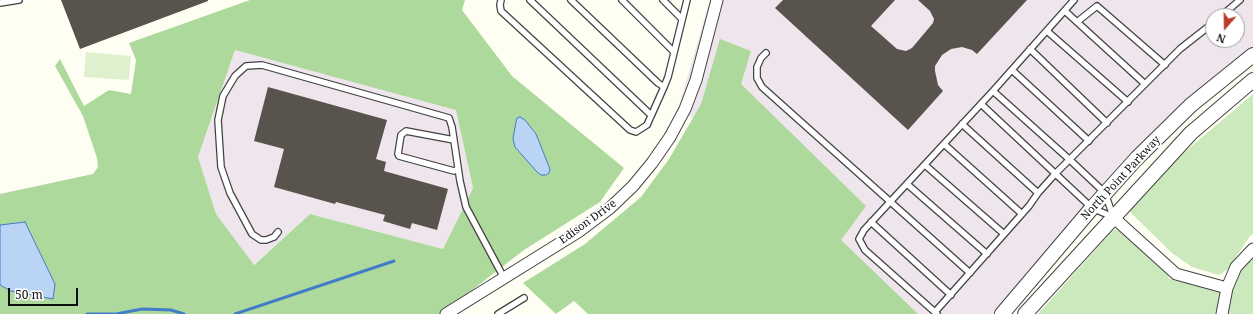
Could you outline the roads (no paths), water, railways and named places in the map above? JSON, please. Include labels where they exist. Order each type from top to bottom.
[{"type":"street","name":"Edison Drive","points":[[446,314],[578,232],[610,208],[633,186],[652,163],[670,137],[684,109],[696,80],[717,0]]},
{"type":"street","name":"North Point Parkway","points":[[1002,314],[1092,208],[1137,158],[1191,105],[1253,55]]},
{"type":"street","name":"North Point Parkway","points":[[1025,314],[1190,133],[1253,80]]},
{"type":"street","points":[[1113,217],[1176,274],[1227,288]]},
{"type":"street","points":[[1222,314],[1227,288],[1236,267],[1253,249]]},
{"type":"lane","points":[[0,3],[19,0]]},
{"type":"lane","points":[[500,0],[501,11],[630,130],[636,132],[647,125],[668,77],[686,0]]},
{"type":"lane","points":[[530,0],[652,115]]},
{"type":"lane","points":[[571,0],[664,87]]},
{"type":"lane","points":[[622,0],[674,52]]},
{"type":"lane","points":[[663,0],[682,19]]},
{"type":"lane","points":[[1074,0],[993,91],[871,222],[858,240],[865,250],[936,313],[1055,174],[1180,49],[1205,29]]},
{"type":"lane","points":[[1230,8],[1240,0]]},
{"type":"lane","points":[[1077,22],[1097,6],[1165,64]]},
{"type":"lane","points":[[1065,11],[1145,84]]},
{"type":"lane","points":[[1047,31],[1128,102]]},
{"type":"lane","points":[[1030,49],[1107,123]]},
{"type":"lane","points":[[766,53],[757,67],[757,78],[762,87],[970,273]]},
{"type":"lane","points":[[278,232],[274,237],[266,240],[261,240],[252,234],[230,193],[221,167],[218,120],[224,96],[235,76],[246,66],[262,65],[449,118],[452,127],[458,169],[466,207],[504,278]]},
{"type":"lane","points":[[1012,70],[1089,141]]},
{"type":"lane","points":[[993,91],[1070,160],[1105,194],[1113,217]]},
{"type":"lane","points":[[981,104],[1092,208],[1113,217]]},
{"type":"lane","points":[[962,124],[1038,193]]},
{"type":"lane","points":[[454,140],[406,131],[401,135],[398,154],[399,156],[454,171],[458,169]]},
{"type":"lane","points":[[944,144],[1022,214]]},
{"type":"lane","points":[[925,165],[1004,234]]},
{"type":"lane","points":[[907,184],[987,254]]},
{"type":"lane","points":[[871,222],[951,295]]},
{"type":"lane","points":[[498,314],[524,298]]},
{"type":"water","points":[[520,117],[525,120],[536,134],[550,169],[549,173],[546,175],[541,175],[537,172],[515,147],[513,139],[517,118]]},
{"type":"water","points":[[25,222],[55,284],[53,299],[11,291],[0,285],[0,225]]},
{"type":"waterway","points":[[235,314],[394,261]]},
{"type":"waterway","points":[[116,314],[142,309],[171,310],[184,314]]},
{"type":"waterway","points":[[87,314],[114,314]]}]
